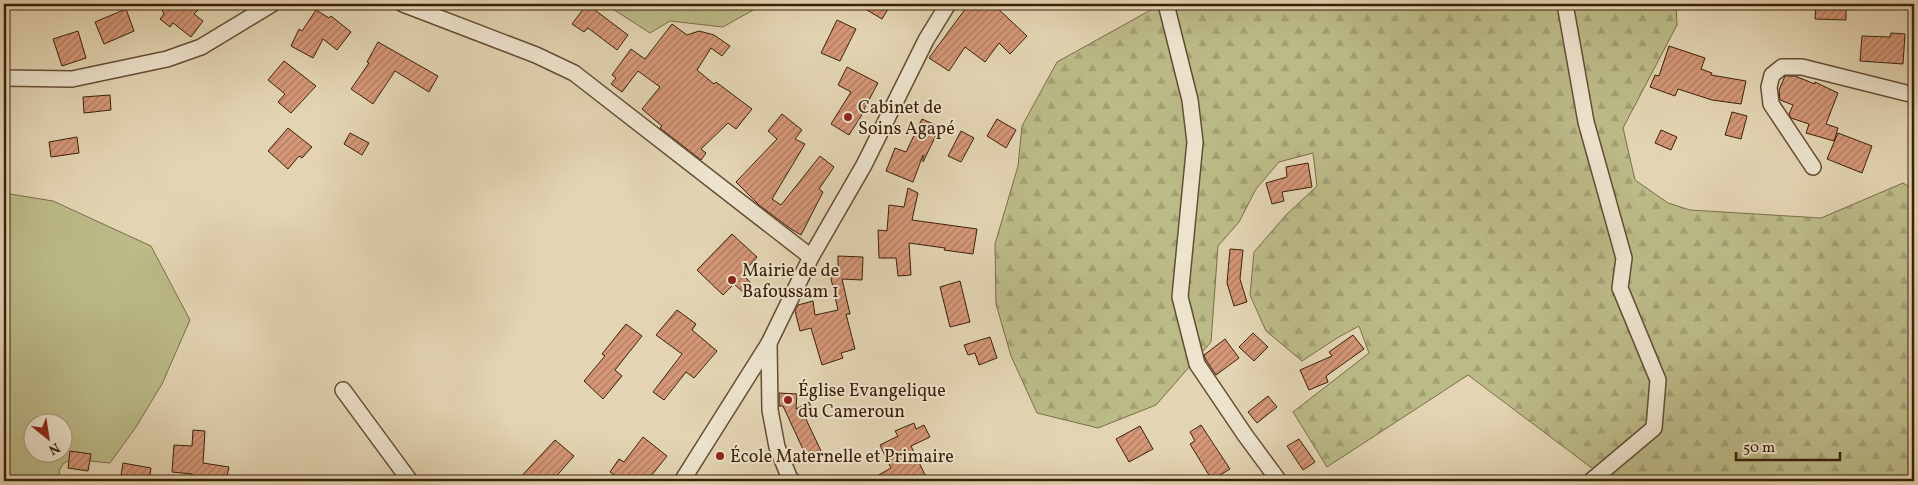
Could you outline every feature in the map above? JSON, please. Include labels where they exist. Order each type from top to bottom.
[{"type":"street","points":[[4,78],[72,79],[167,59],[200,47],[272,4]]},
{"type":"street","points":[[403,4],[536,55],[574,73],[811,257]]},
{"type":"street","points":[[1166,4],[1190,100],[1195,142],[1180,297],[1197,364],[1279,481]]},
{"type":"street","points":[[1565,4],[1586,122],[1624,258],[1620,288],[1658,380],[1654,428],[1591,481]]},
{"type":"street","points":[[685,477],[769,343],[811,257],[864,165],[900,90],[945,8]]},
{"type":"street","points":[[1813,167],[1771,104],[1769,87],[1772,75],[1782,67],[1802,67],[1914,95]]},
{"type":"street","points":[[769,343],[770,410],[777,447],[790,479],[793,481]]},
{"type":"street","points":[[343,390],[410,481]]},
{"type":"green space","points":[[605,4],[762,5],[723,27],[670,21],[650,33]]},
{"type":"green space","points":[[1168,4],[1676,4],[1677,25],[1623,128],[1635,180],[1668,203],[1690,210],[1821,218],[1903,183],[1914,190],[1914,481],[1609,481],[1468,375],[1327,467],[1293,412],[1369,353],[1359,326],[1302,361],[1266,331],[1250,295],[1254,252],[1287,214],[1317,186],[1313,153],[1279,162],[1256,189],[1239,222],[1218,246],[1211,342],[1156,405],[1098,428],[1037,413],[1011,356],[996,304],[995,244],[1018,166],[1022,126],[1057,62],[1156,7]]},
{"type":"green space","points":[[4,193],[53,201],[151,246],[190,320],[162,384],[136,427],[110,463],[72,459],[72,412],[22,412],[22,462],[66,462],[59,471],[61,481],[4,481]]},
{"type":"building","points":[[160,4],[204,4],[194,14],[203,21],[191,37],[173,23],[170,27],[160,19],[164,14]]},
{"type":"building","points":[[587,4],[628,35],[617,50],[588,28],[584,32],[572,24]]},
{"type":"building","points":[[857,4],[891,4],[882,19]]},
{"type":"building","points":[[969,4],[993,4],[1027,36],[1010,54],[999,43],[985,62],[965,47],[949,71],[929,58]]},
{"type":"building","points":[[1816,4],[1846,4],[1846,20],[1815,19]]},
{"type":"building","points":[[126,9],[134,31],[104,44],[95,22]]},
{"type":"building","points":[[316,10],[329,18],[331,16],[351,32],[337,50],[323,39],[313,58],[291,46],[299,29],[302,31]]},
{"type":"building","points":[[837,20],[856,29],[840,61],[821,53]]},
{"type":"building","points":[[672,24],[687,35],[699,31],[714,35],[730,46],[722,56],[711,48],[697,70],[714,84],[716,82],[752,109],[736,129],[728,123],[701,149],[706,153],[701,160],[660,128],[662,126],[642,109],[660,87],[638,71],[622,92],[611,84],[616,78],[612,75],[631,49],[645,59]]},
{"type":"building","points":[[78,31],[86,58],[62,66],[53,39]]},
{"type":"building","points":[[1891,33],[1905,34],[1903,64],[1860,61],[1862,36],[1890,37]]},
{"type":"building","points":[[378,42],[438,76],[429,92],[395,71],[373,104],[351,89],[369,63],[367,62]]},
{"type":"building","points":[[1669,46],[1705,58],[1701,69],[1712,73],[1711,75],[1746,81],[1741,104],[1712,100],[1678,89],[1675,96],[1650,87],[1655,75],[1659,76]]},
{"type":"building","points":[[284,61],[316,86],[291,113],[278,102],[285,94],[268,80]]},
{"type":"building","points":[[847,67],[878,83],[865,110],[849,135],[831,124],[851,92],[838,85]]},
{"type":"building","points":[[1785,76],[1795,76],[1815,84],[1815,82],[1838,93],[1826,124],[1838,128],[1834,141],[1806,133],[1809,124],[1791,118],[1789,114],[1793,105],[1780,100],[1779,90]]},
{"type":"building","points":[[110,95],[111,110],[84,113],[83,97]]},
{"type":"building","points":[[1732,112],[1747,116],[1741,139],[1725,135]]},
{"type":"building","points":[[782,114],[802,130],[795,139],[805,144],[772,199],[781,205],[820,156],[834,167],[819,189],[823,192],[801,235],[759,205],[736,182],[777,139],[768,131]]},
{"type":"building","points":[[922,119],[940,127],[923,162],[923,155],[913,182],[886,171],[895,148],[906,152]]},
{"type":"building","points":[[997,119],[1016,130],[1006,148],[987,136]]},
{"type":"building","points":[[288,128],[312,147],[302,158],[299,156],[288,169],[268,151]]},
{"type":"building","points":[[1661,130],[1677,137],[1671,150],[1655,143]]},
{"type":"building","points":[[961,131],[974,138],[961,162],[948,156]]},
{"type":"building","points":[[350,133],[369,143],[362,155],[344,144]]},
{"type":"building","points":[[1838,133],[1872,146],[1862,173],[1827,159]]},
{"type":"building","points":[[77,137],[79,153],[51,157],[49,142]]},
{"type":"building","points":[[1308,163],[1312,187],[1282,192],[1284,201],[1272,204],[1266,183],[1287,177],[1286,167]]},
{"type":"building","points":[[908,188],[918,193],[912,220],[977,229],[973,254],[909,243],[911,275],[898,276],[896,258],[879,258],[878,230],[887,231],[889,205],[904,207]]},
{"type":"building","points":[[732,234],[757,257],[742,274],[751,283],[743,292],[734,284],[723,295],[697,270]]},
{"type":"building","points":[[1230,249],[1243,250],[1240,279],[1247,302],[1234,306],[1227,283]]},
{"type":"building","points":[[838,256],[863,257],[862,280],[842,279],[850,314],[846,314],[855,349],[841,353],[843,358],[822,365],[811,328],[800,331],[795,311],[798,305],[813,301],[815,315],[838,310],[830,274],[838,274]]},
{"type":"building","points":[[960,281],[970,322],[950,327],[940,287]]},
{"type":"building","points":[[677,310],[696,324],[692,330],[717,351],[694,378],[686,372],[664,400],[653,392],[682,354],[656,335]]},
{"type":"building","points":[[626,324],[642,336],[615,370],[622,376],[603,399],[584,381],[605,356],[602,354]]},
{"type":"building","points":[[1253,333],[1268,347],[1254,361],[1239,347]]},
{"type":"building","points":[[1353,335],[1364,349],[1326,376],[1328,382],[1309,390],[1300,370],[1332,356],[1329,352]]},
{"type":"building","points":[[990,337],[997,358],[979,365],[975,353],[968,355],[964,345]]},
{"type":"building","points":[[1225,339],[1239,358],[1216,375],[1204,355]]},
{"type":"building","points":[[779,393],[797,394],[796,409],[809,402],[814,413],[805,417],[821,451],[807,458],[783,406],[779,406]]},
{"type":"building","points":[[1268,396],[1277,407],[1257,423],[1248,412]]},
{"type":"building","points":[[914,423],[916,429],[924,425],[930,437],[911,446],[928,481],[868,481],[891,468],[880,445],[898,436],[895,431]]},
{"type":"building","points":[[1201,425],[1230,469],[1212,480],[1190,444],[1195,441],[1190,432]]},
{"type":"building","points":[[1140,426],[1153,449],[1129,462],[1116,439]]},
{"type":"building","points":[[193,430],[205,431],[203,463],[229,467],[226,481],[191,481],[192,474],[172,472],[174,445],[192,446]]},
{"type":"building","points":[[643,437],[667,456],[647,481],[623,481],[610,472],[619,459],[624,462]]},
{"type":"building","points":[[1299,439],[1315,462],[1303,470],[1287,446]]},
{"type":"building","points":[[555,440],[574,456],[552,481],[517,481]]},
{"type":"building","points":[[72,451],[91,454],[88,471],[68,468],[69,462],[72,462]]},
{"type":"building","points":[[123,463],[151,468],[149,480],[121,475]]},
{"type":"place","name":"Cabinet de Soins Agapé","points":[[848,117]]},
{"type":"place","name":"Mairie de de Bafoussam 1","points":[[732,280]]},
{"type":"place","name":"Église Evangelique du Cameroun","points":[[788,400]]},
{"type":"place","name":"École Maternelle et Primaire","points":[[720,456]]}]
